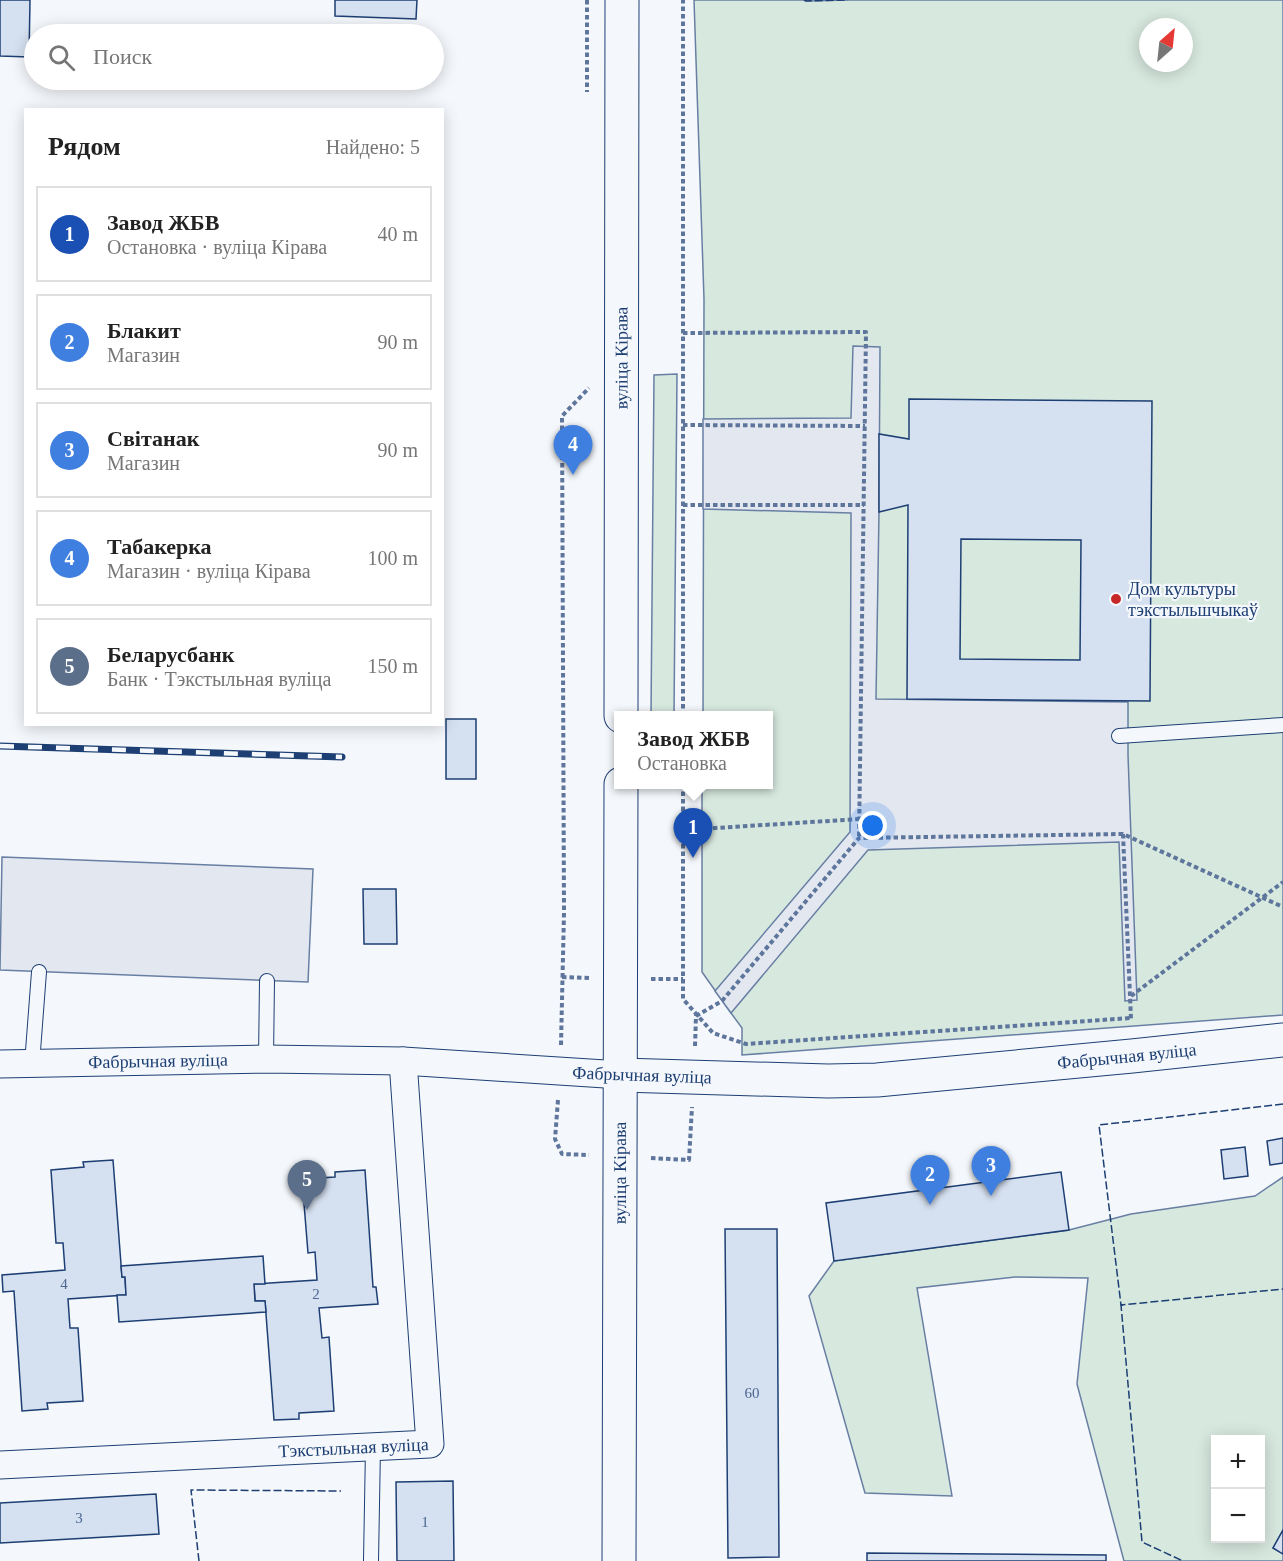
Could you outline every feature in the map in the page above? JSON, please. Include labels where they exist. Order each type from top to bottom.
[{"type":"main road","name":"вуліца Кірава","points":[[621,711],[622,0]]},
{"type":"main road","name":"вуліца Кірава","points":[[618,1561],[621,789]]},
{"type":"main road","name":"Фабрычная вуліца","points":[[621,1075],[828,1081],[877,1080],[1283,1040]]},
{"type":"street","name":"Фабрычная вуліца","points":[[0,1064],[266,1059],[403,1060],[621,1075]]},
{"type":"street","name":"Тэкстыльная вуліца","points":[[0,1465],[430,1444],[403,1060]]},
{"type":"lane","points":[[1119,736],[1283,725]]},
{"type":"lane","points":[[33,1064],[39,972]]},
{"type":"lane","points":[[266,1059],[267,981]]},
{"type":"lane","points":[[371,1561],[373,1447]]},
{"type":"path","points":[[683,0],[683,711]]},
{"type":"path","points":[[683,333],[866,332],[859,838],[722,1001],[696,1016]]},
{"type":"path","points":[[683,425],[865,426]]},
{"type":"path","points":[[683,505],[864,505]]},
{"type":"path","points":[[683,789],[683,999],[713,1033],[746,1044],[1131,1018]]},
{"type":"path","points":[[683,830],[860,819]]},
{"type":"path","points":[[859,838],[1123,834],[1283,907]]},
{"type":"path","points":[[1123,834],[1132,1056]]},
{"type":"path","points":[[1131,996],[1283,882]]},
{"type":"shaded area","points":[[694,0],[1283,0],[1283,1015],[742,1055],[742,1028],[702,972],[702,789],[773,789],[773,711],[703,711],[704,299]]},
{"type":"shaded area","points":[[853,346],[880,347],[876,699],[1128,702],[1137,1000],[1125,1001],[1119,842],[868,850],[731,1013],[715,991],[850,832],[851,513],[703,509],[703,419],[851,418]]},
{"type":"shaded area","points":[[677,374],[674,711],[651,711],[654,375]]},
{"type":"shaded area","points":[[2,857],[313,869],[308,982],[0,970]]},
{"type":"shaded area","points":[[1283,1177],[1283,1530],[1273,1548],[1283,1554],[1283,1561],[1124,1561],[1077,1384],[1088,1278],[1015,1277],[917,1288],[952,1496],[865,1493],[809,1296],[834,1261],[1069,1230],[1131,1214],[1255,1196]]},
{"type":"building","points":[[0,0],[30,0],[30,24],[24,24],[24,57],[0,56]]},
{"type":"building","points":[[335,0],[417,0],[416,19],[335,16]]},
{"type":"building","name":"Дом культуры тэкстыльшчыкаў","points":[[909,399],[1152,401],[1150,701],[907,699],[908,505],[879,512],[879,434],[909,439]],"holes":[[[961,539],[1081,540],[1080,660],[960,659]]]},
{"type":"building","points":[[446,719],[476,719],[476,779],[446,779]]},
{"type":"building","points":[[363,889],[396,889],[397,944],[364,944]]},
{"type":"building","points":[[1283,1138],[1283,1163],[1270,1165],[1267,1141]]},
{"type":"building","points":[[1245,1147],[1248,1176],[1224,1179],[1221,1150]]},
{"type":"building","points":[[113,1160],[122,1277],[125,1277],[126,1295],[68,1299],[70,1328],[78,1328],[83,1401],[47,1403],[48,1409],[22,1411],[14,1291],[3,1292],[2,1275],[65,1270],[63,1243],[56,1243],[51,1170],[84,1167],[83,1162]]},
{"type":"building","points":[[365,1170],[373,1287],[376,1287],[378,1304],[319,1308],[322,1338],[329,1337],[334,1411],[299,1413],[299,1419],[274,1420],[265,1301],[255,1301],[254,1284],[317,1280],[315,1252],[308,1253],[302,1179],[335,1177],[335,1172]]},
{"type":"building","points":[[1061,1172],[1069,1230],[834,1261],[826,1203]]},
{"type":"building","points":[[725,1229],[777,1229],[779,1557],[728,1558]]},
{"type":"building","points":[[263,1256],[265,1284],[254,1284],[255,1301],[265,1301],[266,1312],[119,1322],[117,1295],[126,1295],[125,1277],[122,1277],[121,1266]]},
{"type":"building","points":[[453,1481],[454,1561],[397,1561],[396,1482]]},
{"type":"building","points":[[156,1494],[159,1534],[0,1543],[0,1503]]},
{"type":"building","points":[[1283,1530],[1283,1554],[1273,1548]]},
{"type":"building","points":[[867,1553],[1106,1555],[1106,1561],[867,1561]]},
{"type":"railway","points":[[0,746],[342,757]]},
{"type":"fence","points":[[804,0],[848,0]]},
{"type":"fence","points":[[1283,1104],[1099,1125],[1121,1305],[1283,1289]]},
{"type":"fence","points":[[1123,1305],[1121,1305],[1142,1542],[1183,1561]]},
{"type":"fence","points":[[199,1561],[191,1490],[341,1491]]},
{"type":"place","name":"Табакерка","points":[[573,475]]},
{"type":"place","name":"Дом культуры тэкстыльшчыкаў","points":[[1116,599]]},
{"type":"place","name":"Завод ЖБВ","points":[[693,858]]},
{"type":"place","name":"Світанак","points":[[991,1196]]},
{"type":"place","name":"Блакит","points":[[930,1205]]},
{"type":"place","name":"Беларусбанк","points":[[307,1210]]}]
